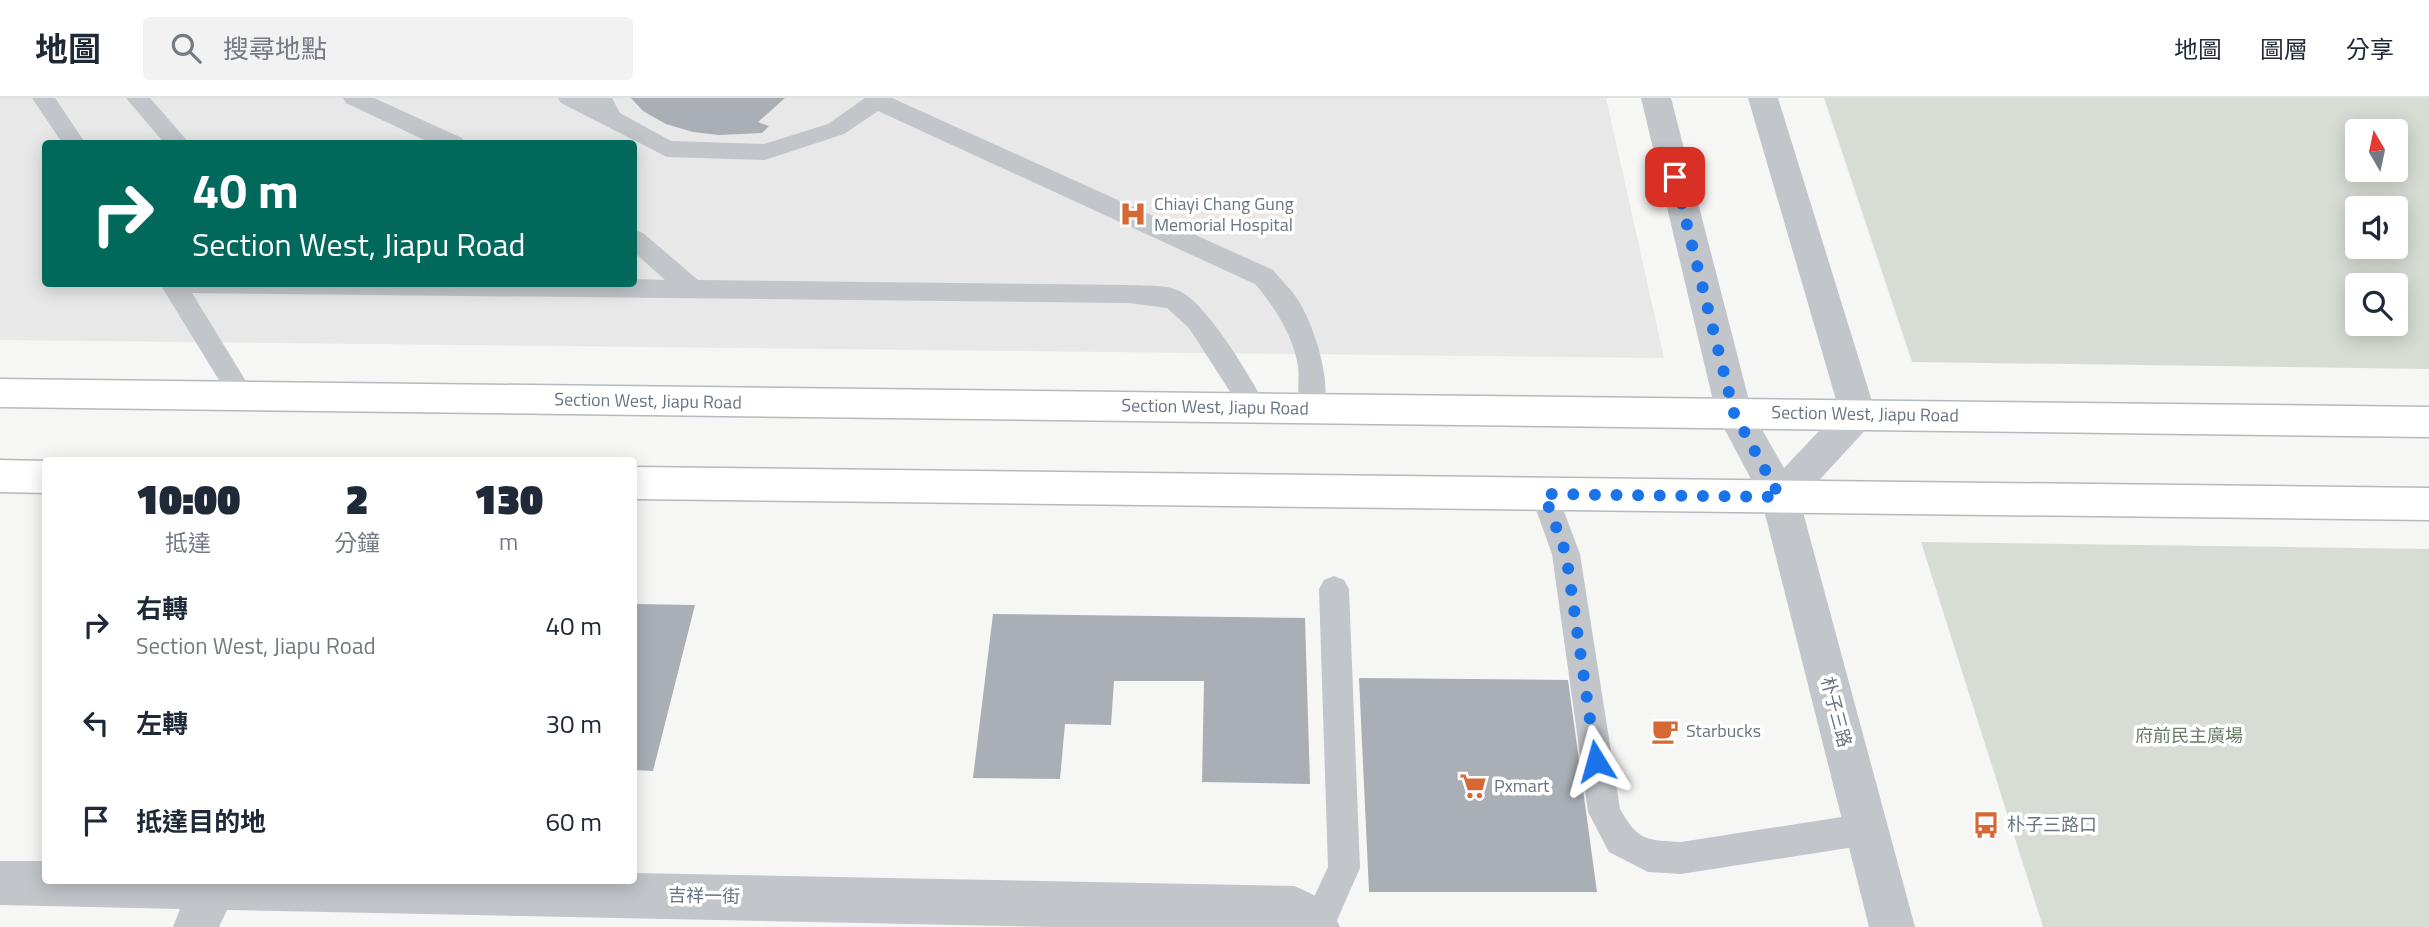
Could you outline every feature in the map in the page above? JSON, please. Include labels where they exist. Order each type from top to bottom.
[{"type":"main road","name":"Section West, Jiapu Road","points":[[0,393],[2429,422]]},
{"type":"main road","points":[[0,476],[42,477]]},
{"type":"main road","points":[[637,483],[2429,504]]},
{"type":"street","name":"朴子三路","points":[[1656,98],[1734,413],[1780,497],[1892,927]]},
{"type":"street","points":[[1763,98],[1858,414],[1780,497]]},
{"type":"street","name":"吉祥一街","points":[[0,883],[42,883]]},
{"type":"street","points":[[196,927],[215,884]]},
{"type":"street","name":"吉祥一街","points":[[256,884],[1294,909],[1317,927]]},
{"type":"lane","points":[[43,98],[72,140]]},
{"type":"lane","points":[[137,98],[175,140]]},
{"type":"lane","points":[[354,98],[445,140]]},
{"type":"lane","points":[[569,98],[606,108],[667,149],[765,152],[836,129],[879,100],[1264,277],[1288,305],[1311,365],[1312,408]]},
{"type":"lane","points":[[637,242],[692,289]]},
{"type":"lane","points":[[174,287],[242,396]]},
{"type":"lane","points":[[484,287],[1129,294],[1174,299],[1198,321],[1254,408]]},
{"type":"lane","points":[[1544,494],[1566,554],[1604,812],[1620,841],[1648,856],[1681,858],[1867,829]]},
{"type":"lane","points":[[1317,927],[1344,868],[1334,589]]},
{"type":"shaded area","name":"Chiayi Chang Gung Memorial Hospital","points":[[0,98],[1606,98],[1664,358],[0,340]]},
{"type":"green space","points":[[1824,98],[2429,98],[2429,369],[1912,362]]},
{"type":"green space","name":"府前民主廣場","points":[[1921,542],[2429,549],[2429,927],[2043,927]]},
{"type":"building","points":[[631,98],[785,98],[758,122],[769,126],[762,133],[719,135],[693,132],[666,124],[643,111]]},
{"type":"building","points":[[637,604],[695,605],[653,771],[637,770]]},
{"type":"building","points":[[993,614],[1305,618],[1310,784],[1202,782],[1204,681],[1114,681],[1111,725],[1065,724],[1060,779],[973,778]]},
{"type":"building","name":"Pxmart","points":[[1359,678],[1568,680],[1597,892],[1369,892]]},
{"type":"place","name":"Chiayi Chang Gung Memorial Hospital","points":[[1133,214]]},
{"type":"place","name":"Starbucks","points":[[1665,731]]},
{"type":"place","name":"Pxmart","points":[[1473,786]]},
{"type":"place","name":"朴子三路口","points":[[1986,825]]},
{"type":"route","points":[[1596,761],[1566,554],[1544,494],[1780,497],[1734,413],[1675,177]]}]
